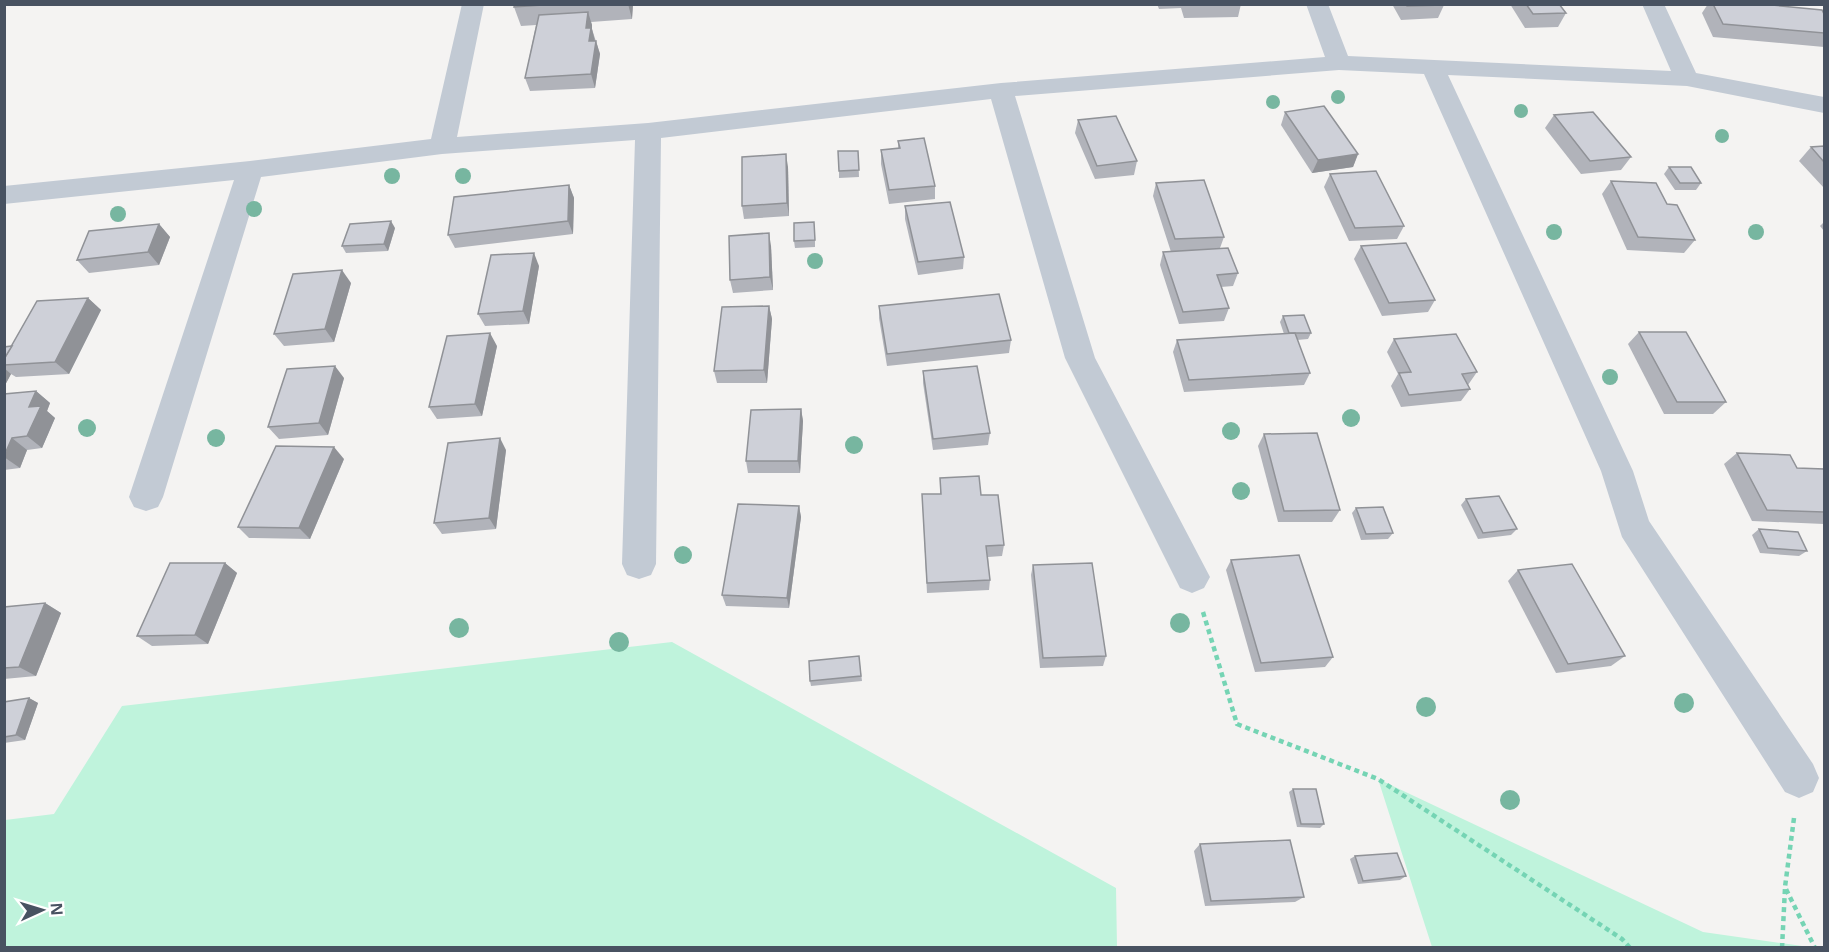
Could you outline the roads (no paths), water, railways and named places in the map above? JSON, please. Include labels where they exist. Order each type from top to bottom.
[{"type":"street","points":[[442,146],[473,4]]},
{"type":"street","points":[[1317,4],[1339,63]]},
{"type":"street","points":[[1653,4],[1687,79]]},
{"type":"street","points":[[4,195],[250,170],[442,146],[648,131],[1001,90],[1339,63],[1687,79],[1824,105]]},
{"type":"street","points":[[1433,68],[1617,471],[1634,527],[1799,778]]},
{"type":"street","points":[[1001,90],[1080,358],[1192,577]]},
{"type":"street","points":[[639,564],[648,131]]},
{"type":"street","points":[[146,497],[250,170]]}]
